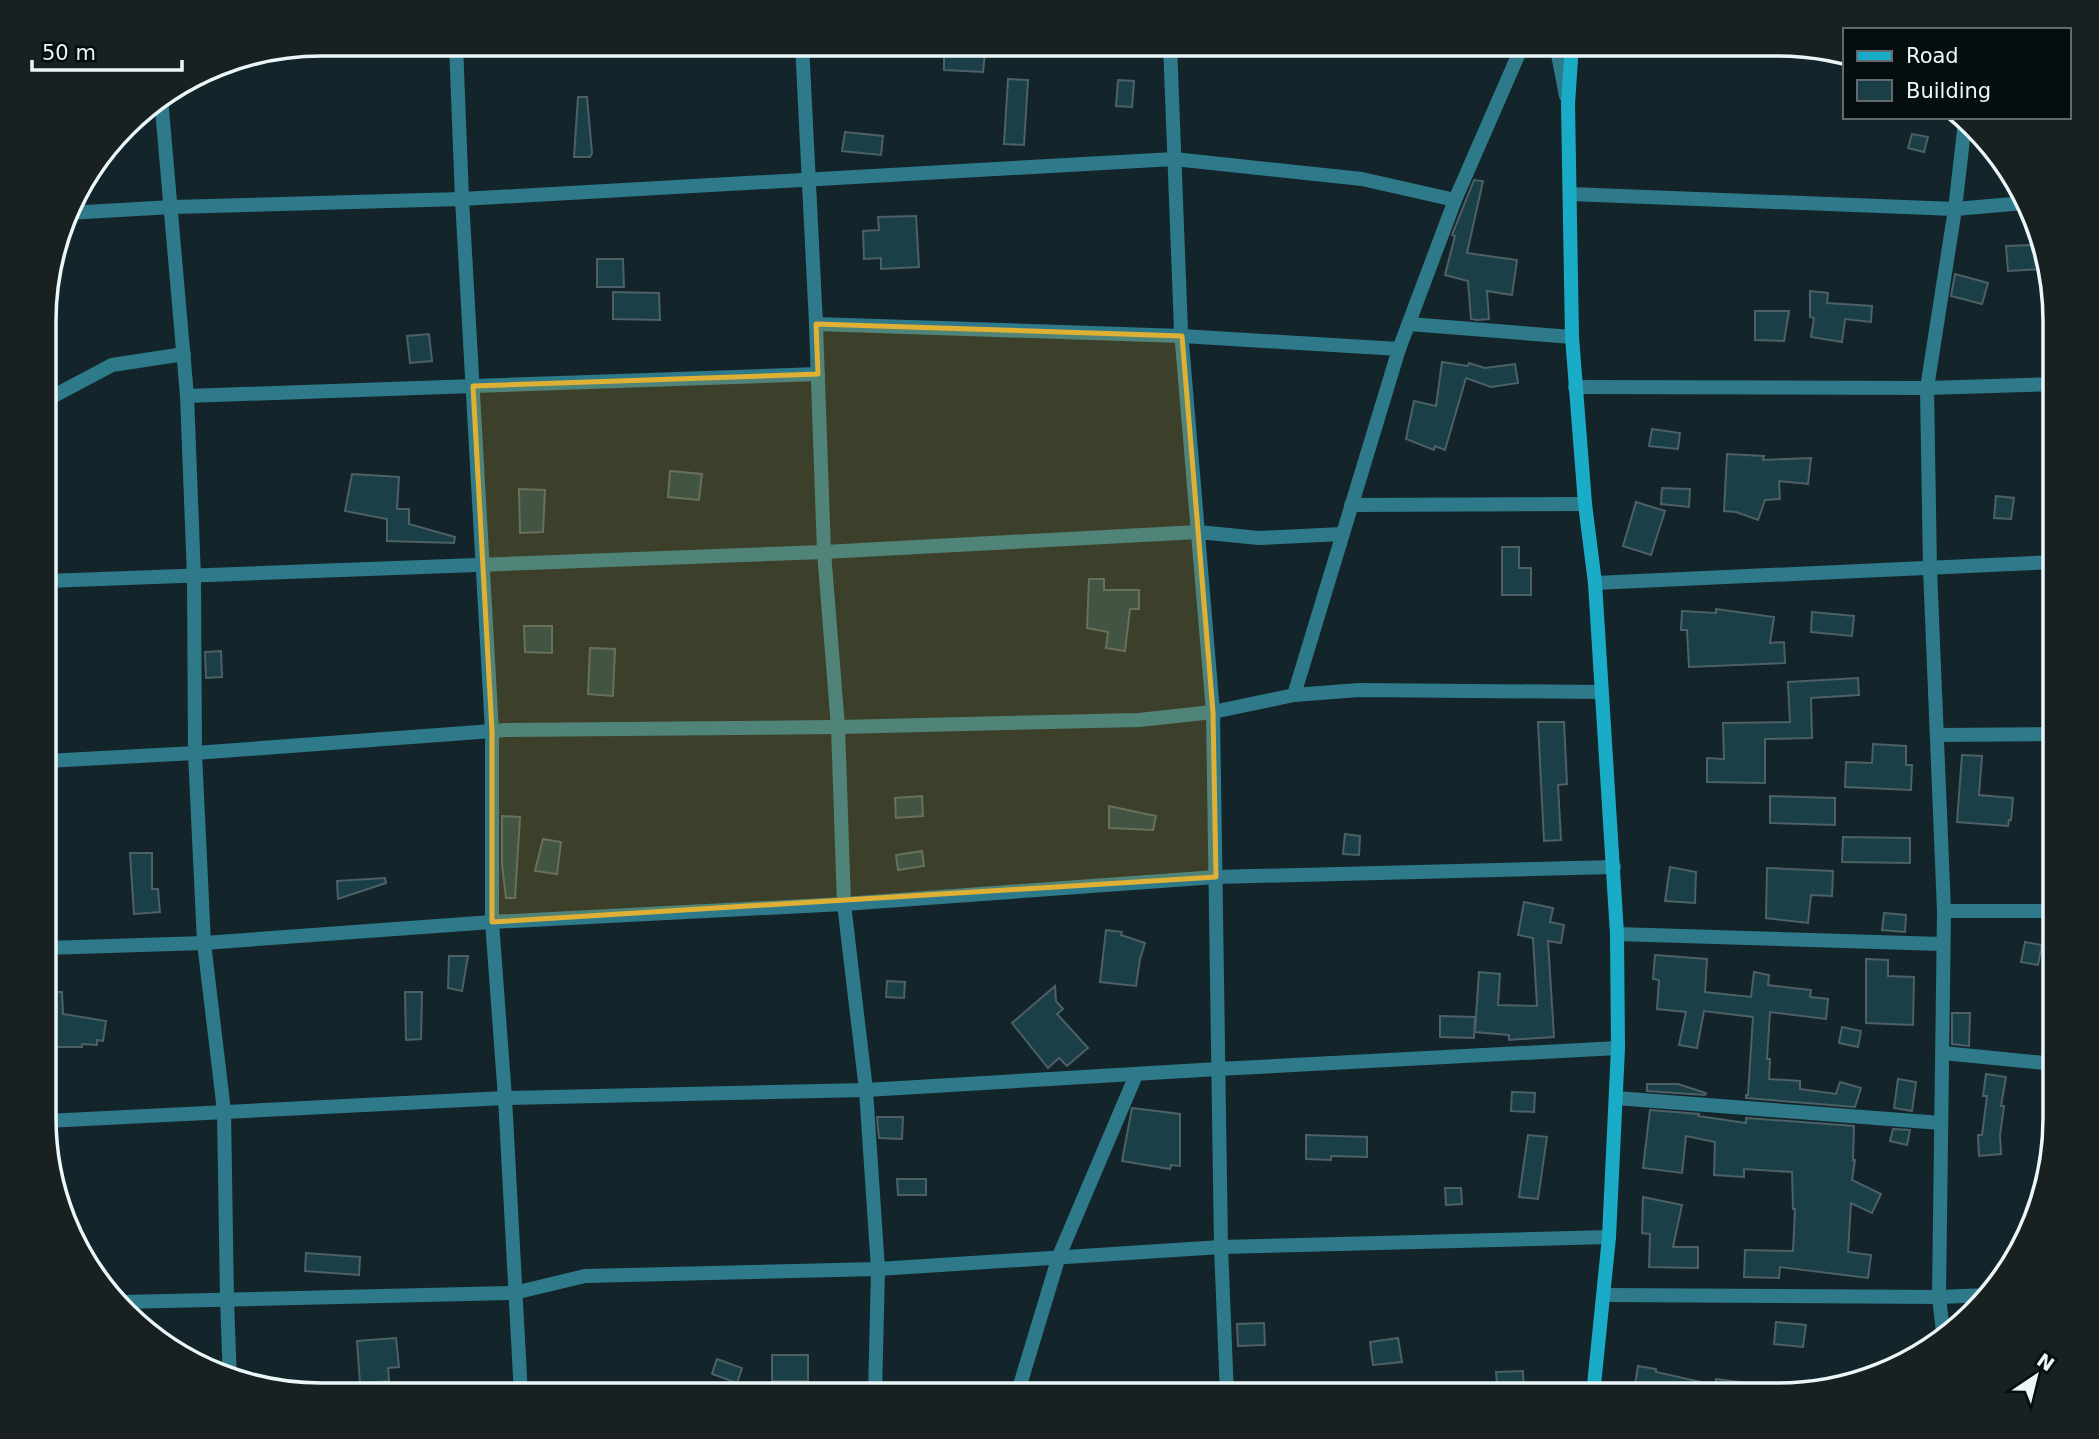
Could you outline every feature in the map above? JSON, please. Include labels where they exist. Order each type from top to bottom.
[{"type":"main road","points":[[1571,56],[1568,104],[1572,337],[1585,503],[1595,583],[1617,934],[1618,1048],[1609,1237],[1594,1383]]},
{"type":"street","points":[[456,56],[492,731],[492,922],[505,1098],[519,1383]]},
{"type":"street","points":[[803,56],[824,552],[838,727],[844,904],[866,1090],[878,1269],[875,1383]]},
{"type":"street","points":[[1170,56],[1182,336],[1213,712],[1221,1247],[1227,1383]]},
{"type":"street","points":[[1294,695],[1399,349],[1455,200],[1518,56]]},
{"type":"street","points":[[1558,56],[1568,104]]},
{"type":"street","points":[[162,110],[187,396],[194,577],[195,753],[204,943],[224,1111],[229,1367]]},
{"type":"street","points":[[1942,1325],[1939,1297],[1944,911],[1930,569],[1927,388],[1955,209],[1964,133]]},
{"type":"street","points":[[79,212],[172,207],[462,199],[1174,159],[1362,178],[1455,200]]},
{"type":"street","points":[[1570,194],[1955,209],[2016,204]]},
{"type":"street","points":[[816,324],[1182,336],[1399,349]]},
{"type":"street","points":[[1409,324],[1572,337]]},
{"type":"street","points":[[56,395],[112,366],[184,354]]},
{"type":"street","points":[[187,396],[818,374]]},
{"type":"street","points":[[1575,387],[1927,388],[2043,384]]},
{"type":"street","points":[[1351,505],[1585,503]]},
{"type":"street","points":[[56,581],[824,552],[1198,532],[1259,538],[1342,534]]},
{"type":"street","points":[[1595,583],[2043,563]]},
{"type":"street","points":[[56,760],[492,731],[1139,720],[1213,712],[1294,695],[1359,690],[1601,692]]},
{"type":"street","points":[[1937,735],[2043,734]]},
{"type":"street","points":[[56,948],[204,943],[492,922],[844,904],[1216,877],[1614,867]]},
{"type":"street","points":[[1944,911],[2043,911]]},
{"type":"street","points":[[1617,934],[1942,944]]},
{"type":"street","points":[[56,1120],[505,1098],[866,1090],[1618,1048]]},
{"type":"street","points":[[1943,1053],[2043,1063]]},
{"type":"street","points":[[1021,1383],[1059,1256],[1136,1075]]},
{"type":"street","points":[[1616,1098],[1941,1123]]},
{"type":"street","points":[[131,1302],[514,1293],[584,1276],[878,1269],[1221,1247],[1609,1237]]},
{"type":"street","points":[[1604,1295],[1974,1296]]},
{"type":"highlighted area","points":[[816,324],[1182,336],[1213,712],[1216,877],[492,922],[492,731],[473,386],[818,374]]},
{"type":"building","points":[[944,56],[985,56],[983,72],[944,70]]},
{"type":"building","points":[[1008,79],[1028,80],[1024,145],[1004,144]]},
{"type":"building","points":[[1118,80],[1134,81],[1132,107],[1116,106]]},
{"type":"building","points":[[578,97],[587,97],[592,153],[590,157],[574,157]]},
{"type":"building","points":[[845,132],[883,136],[881,155],[842,151]]},
{"type":"building","points":[[1912,134],[1928,137],[1924,152],[1908,148]]},
{"type":"building","points":[[1474,180],[1483,181],[1467,253],[1517,260],[1512,295],[1487,291],[1489,319],[1477,320],[1471,319],[1468,281],[1445,275],[1455,236],[1452,235]]},
{"type":"building","points":[[916,216],[919,267],[881,269],[881,258],[864,259],[863,231],[879,230],[878,217]]},
{"type":"building","points":[[2032,245],[2038,269],[2008,271],[2006,246]]},
{"type":"building","points":[[597,259],[623,259],[624,287],[597,287]]},
{"type":"building","points":[[1955,274],[1988,283],[1982,304],[1951,296]]},
{"type":"building","points":[[1810,291],[1828,293],[1827,303],[1872,306],[1871,322],[1845,319],[1842,342],[1811,337],[1814,318],[1810,317]]},
{"type":"building","points":[[613,292],[659,293],[660,320],[613,319]]},
{"type":"building","points":[[1755,311],[1789,311],[1784,341],[1755,340]]},
{"type":"building","points":[[429,334],[432,361],[410,363],[407,336]]},
{"type":"building","points":[[1442,362],[1468,366],[1469,363],[1485,368],[1515,364],[1518,383],[1491,387],[1466,378],[1445,450],[1435,446],[1434,450],[1406,439],[1414,401],[1436,406]]},
{"type":"building","points":[[1652,429],[1680,433],[1678,449],[1649,446]]},
{"type":"building","points":[[1727,454],[1764,456],[1763,460],[1811,458],[1808,484],[1779,481],[1780,499],[1765,500],[1758,520],[1736,512],[1724,511]]},
{"type":"building","points":[[670,471],[702,474],[699,500],[668,497]]},
{"type":"building","points":[[352,474],[399,477],[397,509],[409,509],[409,524],[455,537],[454,543],[387,541],[387,519],[345,511]]},
{"type":"building","points":[[1662,488],[1690,489],[1689,507],[1661,504]]},
{"type":"building","points":[[519,489],[545,490],[543,532],[520,533]]},
{"type":"building","points":[[1996,496],[2014,498],[2011,519],[1994,518]]},
{"type":"building","points":[[1636,502],[1665,511],[1651,555],[1623,546]]},
{"type":"building","points":[[1502,547],[1519,547],[1519,568],[1531,568],[1531,595],[1502,595]]},
{"type":"building","points":[[1089,579],[1104,579],[1104,590],[1139,590],[1139,609],[1130,609],[1125,651],[1106,648],[1108,632],[1087,628]]},
{"type":"building","points":[[1716,609],[1774,617],[1770,643],[1784,642],[1785,663],[1689,667],[1687,630],[1681,630],[1682,611],[1716,613]]},
{"type":"building","points":[[1812,612],[1854,616],[1852,636],[1811,632]]},
{"type":"building","points":[[524,626],[552,626],[552,653],[525,652]]},
{"type":"building","points":[[590,648],[615,649],[613,696],[588,694]]},
{"type":"building","points":[[221,651],[222,677],[206,678],[205,652]]},
{"type":"building","points":[[1858,678],[1859,695],[1811,698],[1812,738],[1765,739],[1765,783],[1707,782],[1707,758],[1724,759],[1723,723],[1790,722],[1788,682]]},
{"type":"building","points":[[1538,722],[1564,722],[1567,784],[1558,785],[1561,840],[1544,841]]},
{"type":"building","points":[[1873,744],[1906,746],[1906,765],[1912,765],[1911,790],[1845,787],[1846,762],[1872,763]]},
{"type":"building","points":[[1962,755],[1982,756],[1979,795],[2013,798],[2008,826],[1957,822]]},
{"type":"building","points":[[922,796],[923,816],[896,818],[895,798]]},
{"type":"building","points":[[1770,796],[1835,798],[1835,825],[1770,823]]},
{"type":"building","points":[[1109,806],[1156,816],[1153,830],[1109,828]]},
{"type":"building","points":[[502,816],[520,817],[515,898],[506,898],[502,864]]},
{"type":"building","points":[[1345,834],[1360,836],[1359,855],[1343,854]]},
{"type":"building","points":[[1843,837],[1910,838],[1910,863],[1842,862]]},
{"type":"building","points":[[543,839],[561,842],[557,874],[535,871]]},
{"type":"building","points":[[922,851],[924,866],[898,870],[896,855]]},
{"type":"building","points":[[130,853],[152,853],[152,889],[158,889],[160,912],[134,914]]},
{"type":"building","points":[[1670,867],[1696,872],[1695,903],[1665,901]]},
{"type":"building","points":[[1767,868],[1833,871],[1832,896],[1811,895],[1808,923],[1766,918]]},
{"type":"building","points":[[385,878],[386,883],[338,899],[337,881]]},
{"type":"building","points":[[1524,902],[1553,908],[1550,922],[1564,925],[1561,943],[1548,941],[1554,1037],[1509,1040],[1509,1035],[1475,1032],[1479,972],[1500,974],[1498,1005],[1537,1006],[1533,938],[1518,935]]},
{"type":"building","points":[[1884,913],[1906,915],[1905,932],[1882,930]]},
{"type":"building","points":[[1106,930],[1122,932],[1121,935],[1145,943],[1136,986],[1100,982]]},
{"type":"building","points":[[2025,942],[2042,945],[2038,965],[2021,962]]},
{"type":"building","points":[[1655,955],[1707,959],[1705,992],[1751,997],[1754,972],[1769,975],[1768,985],[1811,990],[1810,997],[1828,999],[1826,1019],[1770,1012],[1767,1059],[1770,1059],[1769,1079],[1800,1081],[1800,1089],[1836,1094],[1840,1082],[1861,1088],[1855,1107],[1746,1098],[1753,1017],[1704,1011],[1697,1048],[1679,1045],[1686,1012],[1657,1009],[1659,980],[1653,979]]},
{"type":"building","points":[[449,956],[468,956],[462,991],[448,988]]},
{"type":"building","points":[[1866,959],[1888,960],[1888,976],[1914,977],[1913,1025],[1866,1023]]},
{"type":"building","points":[[887,981],[905,982],[904,998],[886,997]]},
{"type":"building","points":[[1055,986],[1056,1001],[1063,1009],[1057,1014],[1088,1048],[1067,1066],[1059,1058],[1048,1068],[1012,1023]]},
{"type":"building","points":[[56,992],[62,992],[63,1014],[106,1021],[103,1041],[97,1040],[97,1045],[82,1044],[82,1047],[56,1047]]},
{"type":"building","points":[[405,992],[422,992],[421,1039],[406,1040]]},
{"type":"building","points":[[1952,1013],[1970,1013],[1969,1046],[1952,1044]]},
{"type":"building","points":[[1440,1016],[1475,1017],[1474,1038],[1440,1037]]},
{"type":"building","points":[[1842,1027],[1861,1031],[1858,1047],[1839,1043]]},
{"type":"building","points":[[1986,1074],[2006,1077],[2001,1106],[2004,1106],[2000,1135],[2001,1154],[1979,1156],[1978,1135],[1982,1135],[1987,1096],[1983,1096]]},
{"type":"building","points":[[1898,1079],[1916,1082],[1912,1111],[1894,1108]]},
{"type":"building","points":[[1647,1084],[1678,1084],[1706,1093],[1647,1091]]},
{"type":"building","points":[[1512,1092],[1535,1093],[1534,1112],[1511,1111]]},
{"type":"building","points":[[1132,1108],[1180,1114],[1180,1166],[1171,1165],[1170,1169],[1122,1161]]},
{"type":"building","points":[[1650,1110],[1699,1114],[1698,1116],[1746,1123],[1746,1118],[1854,1126],[1855,1160],[1852,1180],[1881,1194],[1872,1213],[1851,1203],[1848,1252],[1871,1255],[1868,1278],[1780,1267],[1779,1278],[1744,1277],[1745,1250],[1793,1251],[1795,1209],[1792,1172],[1744,1169],[1744,1177],[1714,1175],[1715,1142],[1686,1136],[1682,1173],[1643,1168]]},
{"type":"building","points":[[877,1117],[903,1117],[902,1139],[879,1138]]},
{"type":"building","points":[[1893,1129],[1910,1130],[1907,1145],[1890,1141]]},
{"type":"building","points":[[1306,1135],[1367,1137],[1367,1157],[1331,1156],[1331,1160],[1306,1159]]},
{"type":"building","points":[[1528,1135],[1547,1137],[1538,1199],[1519,1197]]},
{"type":"building","points":[[897,1179],[926,1179],[926,1195],[898,1195]]},
{"type":"building","points":[[1445,1188],[1461,1188],[1462,1204],[1446,1205]]},
{"type":"building","points":[[1643,1197],[1682,1205],[1673,1247],[1698,1247],[1698,1268],[1649,1267],[1650,1234],[1642,1233]]},
{"type":"building","points":[[306,1253],[360,1257],[359,1275],[305,1271]]},
{"type":"building","points":[[1776,1322],[1806,1325],[1803,1347],[1774,1344]]},
{"type":"building","points":[[1264,1323],[1265,1345],[1238,1346],[1237,1324]]},
{"type":"building","points":[[396,1338],[399,1367],[388,1368],[389,1381],[360,1383],[357,1341]]},
{"type":"building","points":[[1398,1338],[1402,1362],[1373,1365],[1370,1342]]},
{"type":"building","points":[[772,1355],[808,1355],[808,1381],[772,1381]]},
{"type":"building","points":[[717,1359],[742,1368],[737,1383],[712,1374]]},
{"type":"building","points":[[1638,1366],[1701,1382],[1701,1383],[1635,1383]]},
{"type":"building","points":[[1523,1371],[1524,1383],[1497,1383],[1496,1372]]},
{"type":"building","points":[[1716,1379],[1748,1383],[1716,1383]]}]
